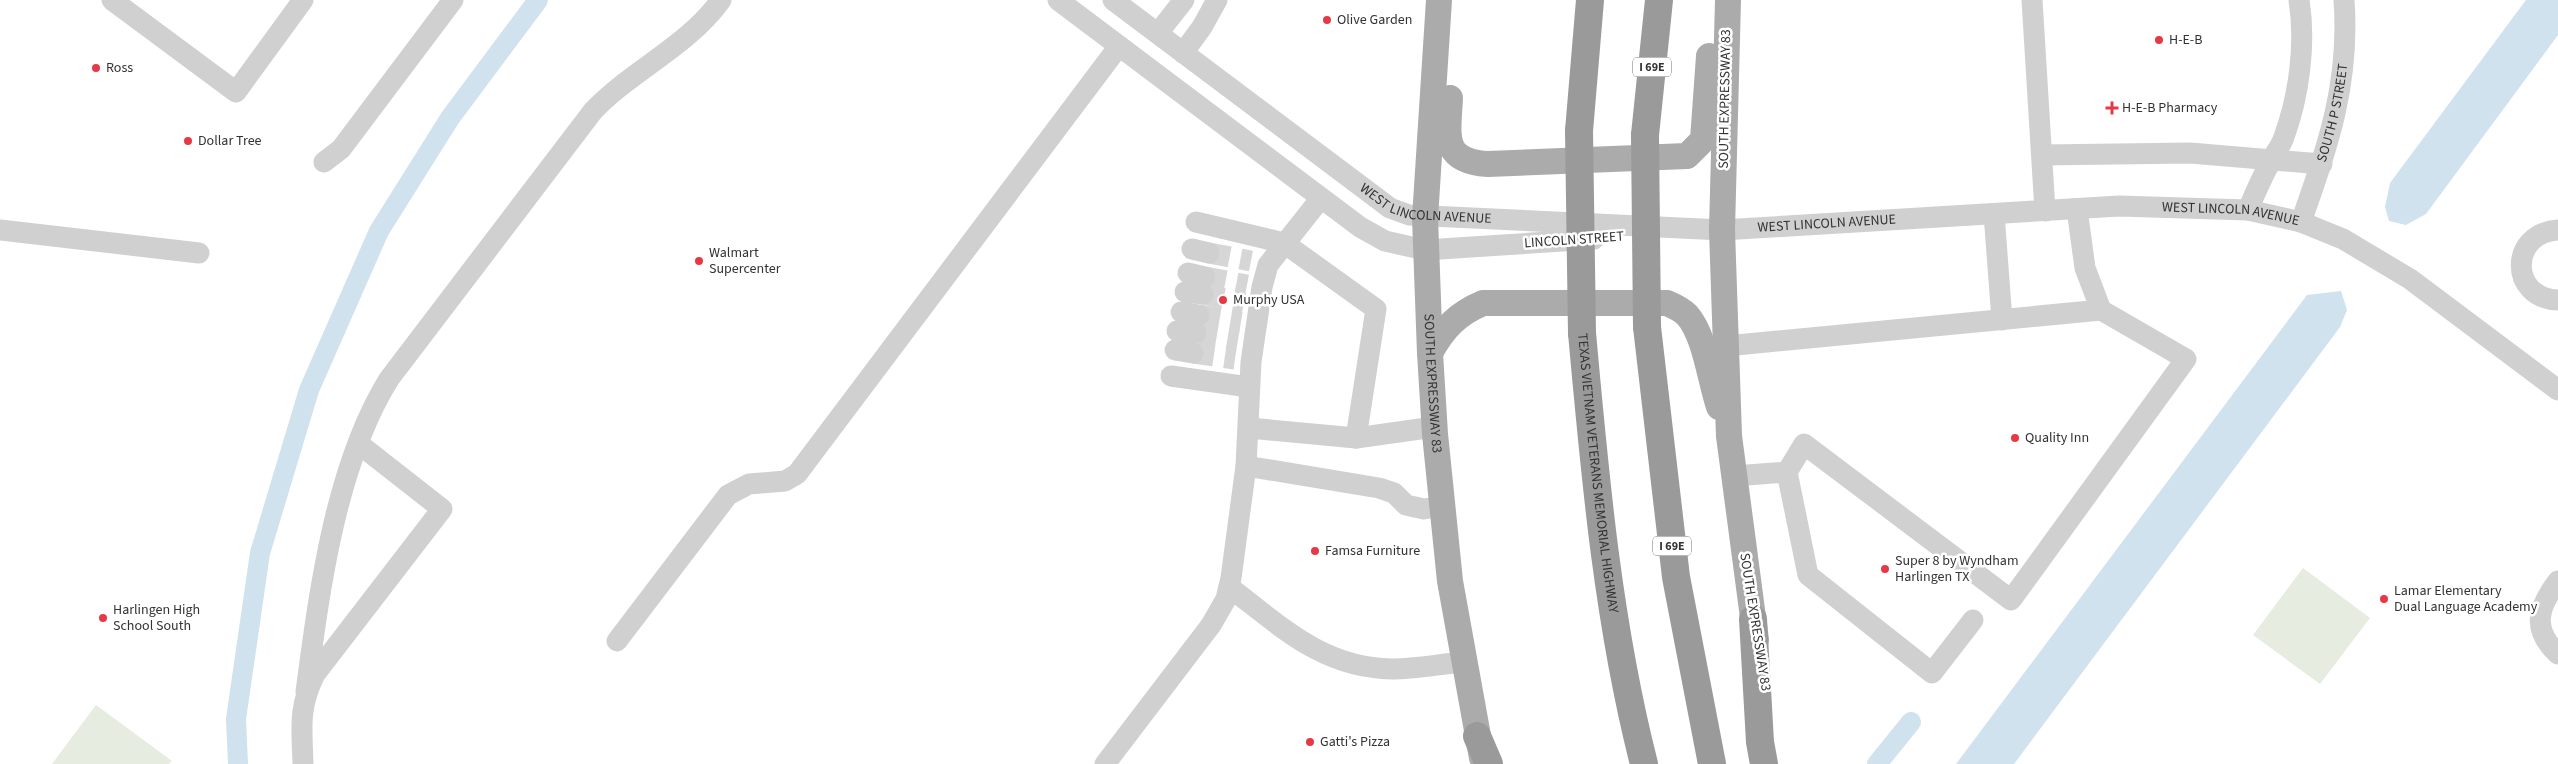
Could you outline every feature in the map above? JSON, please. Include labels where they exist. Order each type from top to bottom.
[{"type":"highway","name":"TEXAS VIETNAM VETERANS MEMORIAL HIGHWAY","points":[[1590,0],[1579,131],[1582,332],[1598,508],[1614,617],[1644,764]]},
{"type":"highway","name":"I 69E","points":[[1659,0],[1645,135],[1647,327],[1676,577],[1712,764]]},
{"type":"highway","points":[[1753,619],[1760,742],[1764,764]]},
{"type":"highway","points":[[1477,736],[1489,764]]},
{"type":"main road","name":"SOUTH EXPRESSWAY 83","points":[[1439,0],[1425,218],[1434,427],[1450,581],[1483,764]]},
{"type":"main road","points":[[1456,0],[1449,137],[1451,146],[1458,157],[1465,162],[1488,164],[1687,156],[1703,140],[1706,125],[1705,100],[1712,0]]},
{"type":"main road","name":"SOUTH EXPRESSWAY 83","points":[[1728,0],[1722,230],[1729,436],[1753,619],[1778,764]]},
{"type":"main road","points":[[1430,353],[1440,336],[1454,320],[1464,311],[1483,302],[1667,303],[1679,308],[1688,316],[1700,341],[1713,391],[1729,436]]},
{"type":"street","points":[[112,0],[236,92],[303,0]]},
{"type":"street","points":[[324,162],[341,149],[453,0]]},
{"type":"street","points":[[303,764],[302,709],[306,692],[320,583],[345,484],[374,403],[389,379],[593,111],[610,94],[695,30],[721,0]]},
{"type":"street","points":[[1058,0],[1360,227],[1385,241],[1404,247],[1425,250]]},
{"type":"street","name":"WEST LINCOLN AVENUE","points":[[1113,0],[1390,208],[1409,215],[1425,218],[1722,230],[2119,206],[2248,210],[2301,222],[2343,239],[2410,279],[2558,390]]},
{"type":"street","points":[[1158,34],[1184,0]]},
{"type":"street","points":[[1183,53],[1202,28],[1217,0]]},
{"type":"street","points":[[2032,0],[2045,211]]},
{"type":"street","points":[[2248,210],[2284,139],[2298,76],[2301,12],[2299,0]]},
{"type":"street","name":"SOUTH P STREET","points":[[2301,222],[2322,164],[2341,93],[2346,32],[2344,0]]},
{"type":"street","points":[[617,641],[728,496],[749,484],[785,481],[797,474],[1120,46]]},
{"type":"street","points":[[2042,155],[2190,153],[2322,164]]},
{"type":"street","points":[[1105,764],[1211,625],[1226,599],[1246,466],[1249,428],[1249,323],[1259,263],[1284,243],[1321,198]]},
{"type":"street","points":[[2077,209],[2085,268],[2101,310]]},
{"type":"street","points":[[1994,214],[2002,320]]},
{"type":"street","points":[[1196,222],[1284,243],[1376,309],[1356,438]]},
{"type":"street","points":[[0,230],[199,253]]},
{"type":"street","name":"LINCOLN STREET","points":[[1425,250],[1722,230]]},
{"type":"street","points":[[2558,230],[2545,231],[2534,238],[2525,247],[2521,260],[2522,274],[2527,285],[2536,294],[2548,300],[2558,300]]},
{"type":"street","points":[[1726,346],[2101,310],[2186,359],[2011,600],[1804,444],[1787,472],[1808,575],[1932,673],[1973,620]]},
{"type":"street","points":[[1171,376],[1249,387]]},
{"type":"street","points":[[1249,428],[1356,438],[1434,427]]},
{"type":"street","points":[[306,692],[315,674],[338,642],[442,508],[359,444]]},
{"type":"street","points":[[1246,466],[1379,488],[1394,493],[1406,505],[1424,509],[1442,506]]},
{"type":"street","points":[[1734,476],[1787,472]]},
{"type":"street","points":[[2558,581],[2544,599],[2540,620],[2546,642],[2558,654]]},
{"type":"street","points":[[1229,587],[1303,643],[1324,656],[1351,665],[1392,669],[1464,662]]},
{"type":"shaded area","points":[[2303,568],[2370,618],[2320,684],[2253,635]]},
{"type":"shaded area","points":[[96,705],[172,761],[169,764],[52,764]]},
{"type":"water","points":[[2526,0],[2558,0],[2558,35],[2426,214],[2406,225],[2389,221],[2385,207],[2390,183]]},
{"type":"water","points":[[2341,291],[2347,310],[2340,327],[2014,764],[1956,764],[2307,295]]},
{"type":"waterway","points":[[238,764],[236,719],[260,553],[309,390],[379,231],[450,118],[538,0]]},
{"type":"waterway","points":[[1877,764],[1911,722]]},
{"type":"tunnel","points":[[1209,253],[1251,261]]},
{"type":"tunnel","points":[[1205,277],[1247,285]]},
{"type":"tunnel","points":[[1203,294],[1244,303]]},
{"type":"tunnel","points":[[1199,315],[1241,322]]},
{"type":"tunnel","points":[[1196,333],[1238,340]]},
{"type":"tunnel","points":[[1193,353],[1235,359]]},
{"type":"place","name":"Olive Garden","points":[[1327,20]]},
{"type":"place","name":"H-E-B","points":[[2159,40]]},
{"type":"place","name":"Ross","points":[[96,68]]},
{"type":"place","name":"H-E-B Pharmacy","points":[[2112,108]]},
{"type":"place","name":"Dollar Tree","points":[[188,141]]},
{"type":"place","name":"Walmart Supercenter","points":[[699,261]]},
{"type":"place","name":"Murphy USA","points":[[1223,300]]},
{"type":"place","name":"Quality Inn","points":[[2015,438]]},
{"type":"place","name":"Famsa Furniture","points":[[1315,551]]},
{"type":"place","name":"Super 8 by Wyndham Harlingen TX","points":[[1885,569]]},
{"type":"place","name":"Lamar Elementary Dual Language Academy","points":[[2384,599]]},
{"type":"place","name":"Harlingen High School South","points":[[103,618]]},
{"type":"place","name":"Gatti's Pizza","points":[[1310,742]]}]
